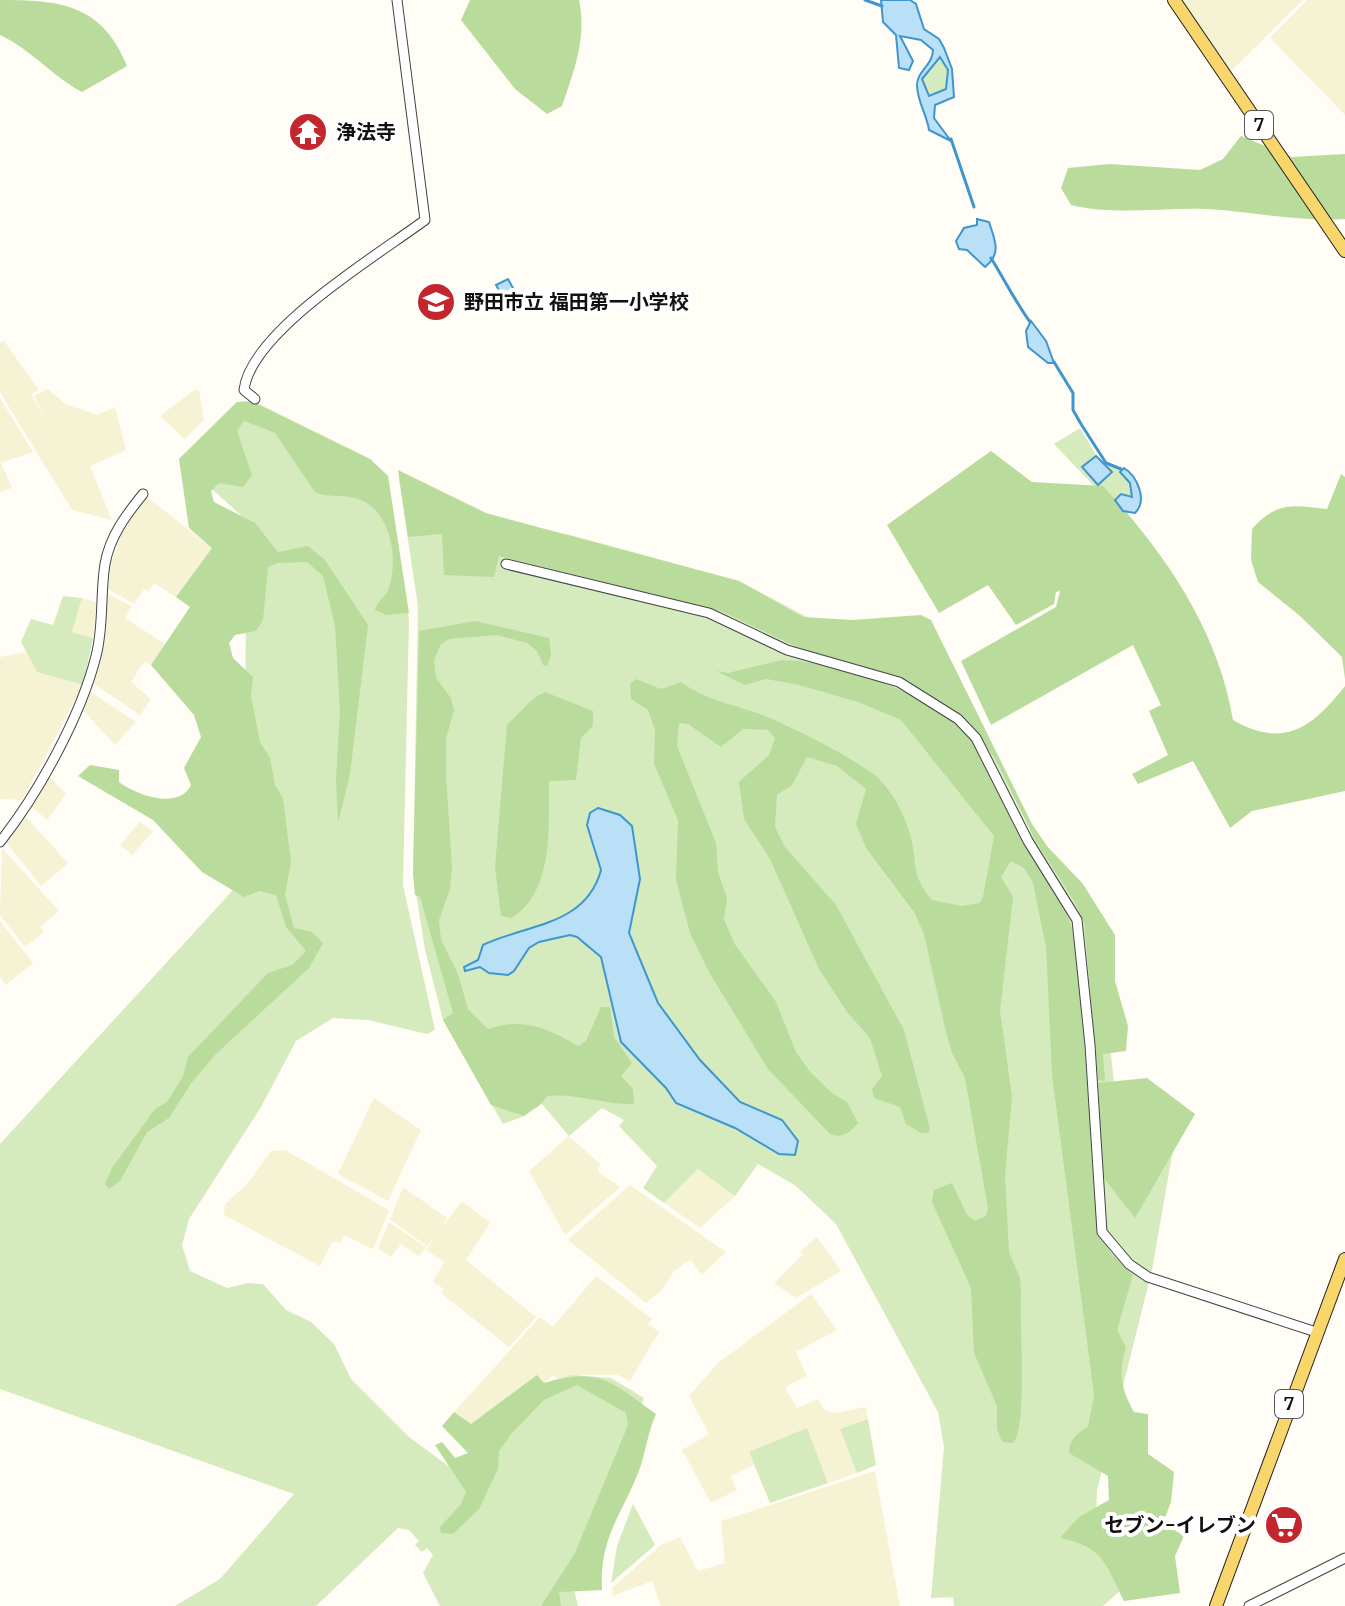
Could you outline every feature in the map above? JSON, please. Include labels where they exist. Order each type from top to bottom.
[{"type":"main road","name":"7","points":[[1174,0],[1345,251]]},
{"type":"main road","name":"7","points":[[1216,1606],[1345,1259]]},
{"type":"street","points":[[255,399],[244,390],[246,376],[292,318],[425,220],[397,0]]},
{"type":"street","points":[[0,842],[16,823],[82,700],[97,652],[109,550],[119,525],[143,494]]},
{"type":"street","points":[[506,564],[567,576],[726,619],[787,650],[899,682],[958,719],[976,738],[1028,841],[1077,920],[1090,1045],[1102,1232],[1122,1258],[1148,1277],[1316,1332]]},
{"type":"street","points":[[1249,1606],[1345,1558]]},
{"type":"shaded area","points":[[1182,0],[1303,0],[1231,71]]},
{"type":"shaded area","points":[[1307,0],[1345,0],[1345,115],[1270,38]]},
{"type":"shaded area","points":[[4,341],[39,390],[31,394],[46,419],[34,396],[48,389],[65,404],[97,415],[115,407],[126,450],[90,466],[112,520],[72,510],[6,402],[0,391],[0,343]]},
{"type":"shaded area","points":[[194,390],[199,391],[204,420],[185,439],[160,416]]},
{"type":"shaded area","points":[[0,398],[33,452],[1,463],[12,488],[0,492]]},
{"type":"shaded area","points":[[147,497],[212,548],[176,597],[154,583],[149,591],[144,589],[134,604],[108,589],[111,565],[124,527]]},
{"type":"shaded area","points":[[108,594],[132,606],[125,618],[165,644],[151,665],[144,662],[131,682],[151,699],[140,715],[94,684],[105,639]]},
{"type":"shaded area","points":[[82,598],[97,602],[93,638],[72,632]]},
{"type":"shaded area","points":[[26,652],[37,672],[83,685],[22,800],[0,799],[0,657]]},
{"type":"shaded area","points":[[91,692],[136,722],[115,745],[83,710]]},
{"type":"shaded area","points":[[48,775],[66,794],[47,820],[30,805]]},
{"type":"shaded area","points":[[24,815],[68,863],[41,886],[6,842]]},
{"type":"shaded area","points":[[140,822],[153,831],[132,855],[120,845]]},
{"type":"shaded area","points":[[2,848],[59,911],[40,927],[44,932],[25,947],[0,915]]},
{"type":"shaded area","points":[[0,921],[33,963],[6,985],[0,977]]},
{"type":"shaded area","points":[[374,1098],[421,1130],[388,1201],[338,1174]]},
{"type":"shaded area","points":[[569,1136],[600,1164],[598,1172],[620,1187],[565,1235],[529,1171]]},
{"type":"shaded area","points":[[285,1150],[389,1210],[373,1249],[344,1235],[340,1243],[333,1241],[320,1266],[224,1215],[225,1204],[247,1184],[271,1151]]},
{"type":"shaded area","points":[[698,1169],[735,1196],[700,1228],[664,1203]]},
{"type":"shaded area","points":[[630,1185],[726,1252],[702,1275],[691,1260],[686,1262],[646,1303],[568,1240]]},
{"type":"shaded area","points":[[403,1187],[447,1218],[440,1230],[462,1201],[490,1223],[466,1260],[536,1317],[509,1347],[441,1293],[444,1289],[433,1282],[444,1262],[426,1250],[435,1236],[427,1246],[390,1220]]},
{"type":"shaded area","points":[[389,1222],[426,1247],[419,1256],[401,1244],[391,1257],[378,1248]]},
{"type":"shaded area","points":[[817,1237],[841,1271],[796,1298],[774,1283],[803,1255],[800,1251]]},
{"type":"shaded area","points":[[596,1276],[652,1319],[648,1324],[659,1332],[630,1381],[618,1375],[571,1375],[558,1379],[553,1375],[544,1383],[537,1375],[470,1425],[454,1412],[540,1317],[553,1327]]},
{"type":"shaded area","points":[[811,1294],[837,1330],[796,1352],[807,1376],[785,1387],[797,1408],[818,1399],[824,1410],[835,1413],[866,1407],[868,1419],[840,1429],[857,1473],[828,1483],[807,1429],[749,1452],[754,1465],[731,1476],[737,1490],[711,1503],[682,1450],[709,1434],[689,1396],[718,1363]]},
{"type":"shaded area","points":[[875,1471],[900,1606],[661,1606],[652,1581],[613,1596],[612,1588],[661,1545],[680,1537],[698,1571],[725,1563],[721,1521]]},
{"type":"green space","points":[[0,0],[42,2],[77,10],[105,30],[117,45],[127,66],[82,92],[0,35]]},
{"type":"green space","points":[[470,0],[579,0],[580,41],[562,106],[547,114],[515,89],[461,20]]},
{"type":"green space","points":[[940,56],[948,70],[946,89],[929,96],[922,79]]},
{"type":"green space","points":[[1241,136],[1292,157],[1345,154],[1345,219],[1294,218],[1208,209],[1122,211],[1088,208],[1071,205],[1061,188],[1068,168],[1109,164],[1200,170],[1223,159]]},
{"type":"green space","points":[[251,401],[370,459],[388,476],[409,613],[386,615],[375,610],[388,590],[393,566],[390,540],[381,517],[363,501],[315,492],[275,433],[244,421],[237,431],[252,475],[243,487],[219,483],[211,491],[214,502],[255,523],[278,552],[308,546],[325,560],[368,625],[350,774],[338,823],[336,779],[340,711],[335,626],[323,576],[307,562],[277,563],[268,567],[263,620],[256,631],[235,635],[229,643],[233,658],[253,677],[251,696],[260,742],[270,758],[275,785],[283,798],[291,862],[285,895],[294,928],[312,932],[323,943],[309,968],[216,1054],[192,1082],[169,1118],[147,1132],[120,1181],[109,1189],[105,1184],[112,1168],[155,1109],[167,1102],[183,1076],[188,1057],[268,973],[292,965],[306,951],[286,927],[276,895],[259,891],[244,897],[202,872],[153,820],[78,776],[90,765],[119,770],[119,782],[147,796],[168,799],[185,793],[191,785],[184,768],[201,737],[194,715],[151,665],[190,607],[176,597],[212,548],[189,528],[179,459],[237,402]]},
{"type":"green space","points":[[237,402],[257,403],[370,459],[388,476],[409,620],[403,885],[435,1030],[427,1034],[368,1020],[333,1018],[296,1041],[261,1107],[189,1219],[182,1245],[190,1271],[227,1288],[248,1283],[263,1284],[286,1310],[311,1322],[334,1344],[351,1379],[409,1437],[477,1487],[503,1435],[544,1383],[571,1375],[611,1378],[644,1398],[588,1548],[568,1563],[578,1606],[440,1606],[423,1573],[433,1555],[427,1548],[422,1552],[415,1545],[419,1541],[409,1530],[398,1528],[316,1606],[175,1606],[220,1579],[294,1494],[0,1389],[0,1144],[245,877],[246,520],[179,459]]},
{"type":"green space","points":[[1080,428],[1096,455],[1107,465],[1119,469],[1129,480],[1132,497],[1123,494],[1114,507],[1054,444]],"holes":[[[1096,456],[1111,471],[1098,485],[1082,467]]]},
{"type":"green space","points":[[991,451],[1032,482],[1103,486],[1147,538],[1185,594],[1215,654],[1233,720],[1267,733],[1296,730],[1321,713],[1345,686],[1345,791],[1252,811],[1230,828],[1193,761],[1138,784],[1132,774],[1168,755],[1149,711],[1161,705],[1133,645],[991,725],[961,661],[1056,607],[1060,591],[1056,592],[1054,604],[1016,625],[988,585],[939,613],[887,525]]},
{"type":"green space","points":[[398,470],[486,513],[739,581],[803,617],[852,620],[921,615],[931,620],[1032,824],[1047,846],[1083,884],[1115,935],[1115,981],[1128,1026],[1126,1051],[1103,1054],[1105,1081],[1098,1080],[1084,923],[1074,901],[1036,842],[995,759],[970,723],[901,678],[801,649],[723,612],[499,556],[494,577],[444,575],[442,534],[408,537]]},
{"type":"green space","points":[[1341,474],[1345,477],[1345,679],[1342,657],[1300,616],[1258,582],[1251,560],[1252,529],[1261,520],[1286,507],[1327,509]]},
{"type":"green space","points":[[399,479],[471,516],[570,535],[739,581],[811,619],[962,715],[980,733],[1029,830],[1081,902],[1104,982],[1115,1095],[1178,1121],[1152,1270],[1097,1490],[1096,1521],[1119,1592],[1103,1606],[954,1606],[953,1597],[931,1598],[944,1447],[938,1412],[836,1224],[796,1186],[758,1164],[735,1196],[698,1169],[664,1203],[643,1188],[657,1166],[619,1126],[624,1120],[602,1108],[569,1136],[542,1104],[522,1117],[503,1124],[443,1020],[425,950],[413,874],[418,607]]},
{"type":"green space","points":[[63,596],[82,598],[72,632],[93,638],[83,685],[37,672],[21,642],[31,619],[53,625]]},
{"type":"green space","points":[[475,621],[549,638],[551,655],[547,666],[543,665],[537,651],[527,643],[497,635],[449,639],[441,644],[434,660],[436,678],[451,698],[454,710],[446,739],[452,868],[450,889],[439,920],[441,940],[458,974],[468,1009],[488,1029],[513,1024],[535,1026],[578,1046],[586,1041],[601,1007],[610,1007],[614,1037],[632,1063],[621,1076],[633,1089],[634,1104],[547,1096],[524,1116],[491,1105],[443,1020],[453,1013],[420,897],[415,895],[413,874],[419,631]]},
{"type":"green space","points":[[782,660],[830,666],[884,683],[910,694],[954,723],[978,751],[1023,843],[1069,919],[1078,951],[1097,1228],[1111,1253],[1133,1275],[1117,1330],[1126,1347],[1122,1380],[1134,1412],[1148,1414],[1148,1454],[1174,1472],[1171,1502],[1163,1523],[1184,1536],[1175,1556],[1180,1593],[1124,1601],[1107,1567],[1095,1552],[1060,1538],[1079,1517],[1109,1500],[1108,1476],[1069,1453],[1074,1437],[1088,1427],[1094,1395],[1052,1075],[1046,947],[1033,883],[1024,868],[1011,861],[1001,877],[1013,897],[1000,1011],[1012,1096],[1005,1176],[1009,1252],[1020,1278],[1021,1294],[1022,1396],[1018,1433],[1013,1443],[1002,1442],[997,1429],[997,1406],[974,1353],[971,1288],[932,1202],[934,1190],[952,1183],[967,1215],[975,1221],[986,1216],[988,1208],[965,1078],[952,1053],[924,934],[914,912],[866,848],[856,824],[866,789],[837,766],[807,757],[792,785],[777,795],[775,827],[785,847],[836,905],[904,1030],[930,1129],[928,1133],[921,1133],[906,1124],[900,1107],[874,1098],[872,1089],[882,1076],[870,1038],[847,1012],[819,969],[770,859],[744,819],[739,782],[769,755],[775,738],[768,730],[743,729],[721,747],[688,724],[679,723],[677,746],[716,843],[718,872],[727,898],[724,919],[734,943],[776,1002],[796,1052],[811,1073],[832,1093],[847,1102],[858,1123],[846,1134],[830,1134],[768,1069],[709,972],[690,933],[676,880],[678,820],[654,764],[655,730],[648,710],[631,699],[630,684],[636,679],[661,689],[681,682],[710,697],[788,726],[860,765],[883,783],[900,809],[911,838],[918,876],[932,900],[962,906],[979,903],[983,897],[994,836],[901,720],[858,702],[795,684],[766,679],[745,685],[716,671],[728,673]]},
{"type":"green space","points":[[545,692],[593,711],[593,726],[581,738],[576,780],[549,781],[548,837],[542,874],[526,906],[512,918],[501,916],[495,867],[507,725],[534,698]]},
{"type":"green space","points":[[1147,1078],[1195,1114],[1135,1218],[1103,1177],[1098,1083]]},
{"type":"green space","points":[[537,1375],[544,1383],[580,1377],[605,1380],[656,1414],[640,1468],[608,1540],[602,1590],[559,1592],[561,1606],[541,1606],[575,1553],[628,1425],[626,1413],[577,1385],[544,1400],[499,1451],[498,1469],[479,1509],[453,1534],[441,1533],[440,1527],[461,1504],[466,1492],[435,1445],[442,1442],[455,1458],[468,1453],[442,1426],[454,1412],[471,1424]]},
{"type":"green space","points":[[868,1419],[876,1465],[857,1473],[840,1429]]},
{"type":"green space","points":[[807,1428],[828,1483],[770,1503],[749,1452]]},
{"type":"green space","points":[[633,1504],[655,1545],[611,1583],[617,1546]]},
{"type":"water","points":[[881,0],[910,0],[916,4],[924,29],[939,39],[952,69],[954,97],[935,105],[934,118],[951,141],[929,130],[917,91],[918,80],[933,50],[921,40],[900,36],[913,61],[909,70],[899,68],[896,35],[883,22]],"holes":[[[940,57],[948,70],[946,89],[929,96],[922,79]]]},
{"type":"water","points":[[977,219],[989,222],[995,241],[994,257],[985,267],[967,250],[959,249],[956,241],[964,228],[977,225]]},
{"type":"water","points":[[508,279],[524,308],[512,314],[496,285]]},
{"type":"water","points":[[1031,321],[1046,341],[1054,363],[1048,363],[1028,347],[1026,331]]},
{"type":"water","points":[[1096,456],[1112,472],[1098,485],[1082,467]]},
{"type":"water","points":[[1124,468],[1133,477],[1141,495],[1135,513],[1123,511],[1115,500],[1121,494],[1132,497],[1130,483],[1120,472]]},
{"type":"water","points":[[598,808],[620,815],[632,826],[640,879],[629,933],[658,1003],[700,1060],[740,1102],[782,1120],[798,1141],[795,1155],[779,1154],[735,1128],[676,1103],[666,1088],[621,1042],[601,957],[577,937],[570,935],[539,942],[529,948],[508,975],[489,973],[480,967],[465,971],[464,967],[478,960],[483,945],[553,921],[582,902],[601,870],[587,825],[590,813]]},
{"type":"waterway","points":[[865,0],[882,6]]},
{"type":"waterway","points":[[951,139],[974,207]]},
{"type":"waterway","points":[[991,258],[1030,322]]},
{"type":"waterway","points":[[1054,362],[1073,393],[1073,410],[1081,424],[1106,463],[1121,469]]},
{"type":"place","name":"浄法寺","points":[[308,132]]},
{"type":"place","name":"野田市立 福田第一小学校","points":[[436,302]]},
{"type":"place","name":"セブン-イレブン","points":[[1284,1525]]}]
